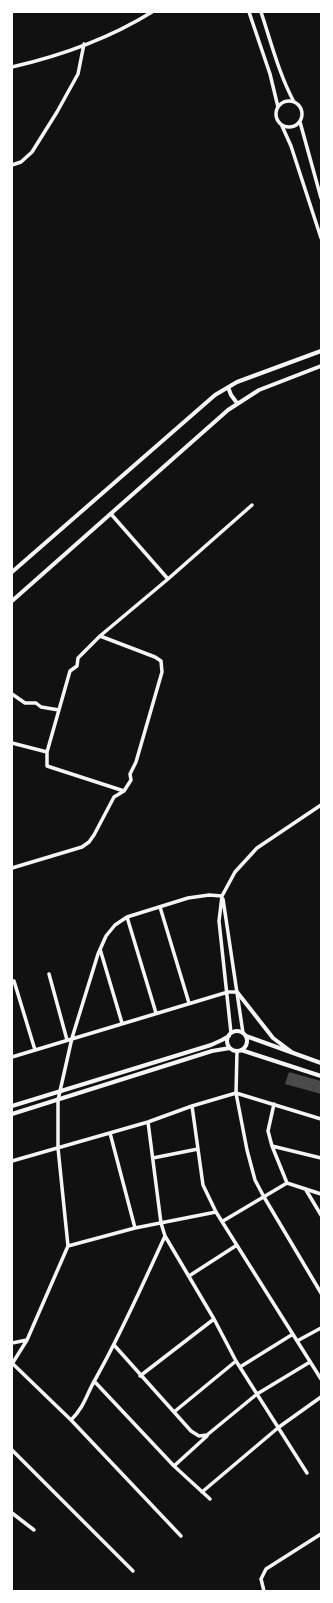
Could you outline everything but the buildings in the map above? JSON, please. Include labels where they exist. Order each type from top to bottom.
[{"type":"street","points":[[12,67],[59,54],[124,28],[152,12]]},
{"type":"street","points":[[249,12],[272,80],[278,107],[276,115],[294,152],[321,238]]},
{"type":"street","points":[[262,12],[282,75],[294,102],[302,111],[300,122],[321,198]]},
{"type":"street","points":[[12,165],[20,162],[32,152],[57,112],[78,74],[84,44]]},
{"type":"street","points":[[278,107],[285,102],[294,102]]},
{"type":"street","points":[[282,126],[294,126],[300,122]]},
{"type":"street","points":[[12,572],[206,403],[228,387],[250,377],[321,351]]},
{"type":"street","points":[[12,601],[237,403],[270,385],[321,366]]},
{"type":"street","points":[[228,387],[231,395],[237,403]]},
{"type":"street","points":[[124,791],[47,766],[47,752],[70,671],[77,666],[78,658],[100,636],[168,579],[252,505]]},
{"type":"street","points":[[111,514],[168,579]]},
{"type":"street","points":[[12,868],[82,847],[89,842],[114,797],[124,791],[131,780],[130,774],[138,755],[163,668],[161,661],[155,657],[100,636]]},
{"type":"street","points":[[12,694],[25,703],[36,702],[41,706],[59,710]]},
{"type":"street","points":[[12,743],[47,752]]},
{"type":"street","points":[[230,1048],[227,1042],[230,1034],[228,992],[219,921],[222,896],[235,872],[253,852],[321,805]]},
{"type":"street","points":[[181,1536],[71,1420],[12,1363],[27,1340],[68,1246],[58,1148],[58,1100],[72,1038],[100,950],[106,936],[115,925],[127,917],[199,896],[222,896]]},
{"type":"street","points":[[222,896],[244,1034],[247,1042],[246,1046],[239,1050]]},
{"type":"street","points":[[160,907],[189,1003]]},
{"type":"street","points":[[127,917],[156,1013]]},
{"type":"street","points":[[100,950],[122,1023]]},
{"type":"street","points":[[49,974],[67,1040]]},
{"type":"street","points":[[14,981],[35,1050]]},
{"type":"street","points":[[12,1057],[189,1003],[228,992],[237,992]]},
{"type":"street","points":[[237,992],[273,1038],[293,1053]]},
{"type":"street","points":[[12,1106],[211,1045],[237,1031],[321,1063]]},
{"type":"street","points":[[12,1114],[212,1051],[230,1048],[321,1076]]},
{"type":"street","points":[[239,1050],[236,1093],[251,1166],[264,1197],[321,1293]]},
{"type":"street","points":[[12,1161],[148,1122],[192,1106],[236,1093],[321,1119]]},
{"type":"street","points":[[274,1104],[268,1131],[272,1146],[287,1183],[321,1194]]},
{"type":"street","points":[[192,1106],[204,1185],[216,1212],[321,1379]]},
{"type":"street","points":[[148,1122],[160,1223],[165,1236],[214,1319],[236,1361],[279,1427],[307,1474]]},
{"type":"street","points":[[110,1133],[135,1228]]},
{"type":"street","points":[[272,1146],[321,1158]]},
{"type":"street","points":[[153,1158],[198,1149]]},
{"type":"street","points":[[223,1221],[287,1183]]},
{"type":"street","points":[[305,1190],[321,1214]]},
{"type":"street","points":[[68,1246],[135,1228],[216,1212]]},
{"type":"street","points":[[71,1420],[81,1410],[94,1381],[114,1346],[165,1236]]},
{"type":"street","points":[[188,1276],[237,1245]]},
{"type":"street","points":[[140,1376],[214,1319]]},
{"type":"street","points":[[297,1341],[321,1328]]},
{"type":"street","points":[[240,1367],[293,1334]]},
{"type":"street","points":[[12,1343],[27,1340]]},
{"type":"street","points":[[114,1346],[191,1431],[199,1436],[207,1436]]},
{"type":"street","points":[[174,1412],[236,1361]]},
{"type":"street","points":[[174,1466],[257,1394],[310,1362]]},
{"type":"street","points":[[94,1381],[174,1466],[210,1499]]},
{"type":"street","points":[[202,1492],[279,1427],[321,1397]]},
{"type":"street","points":[[12,1450],[133,1571]]},
{"type":"street","points":[[12,1513],[34,1530]]},
{"type":"street","points":[[264,1591],[261,1580],[266,1569],[321,1534]]}]
